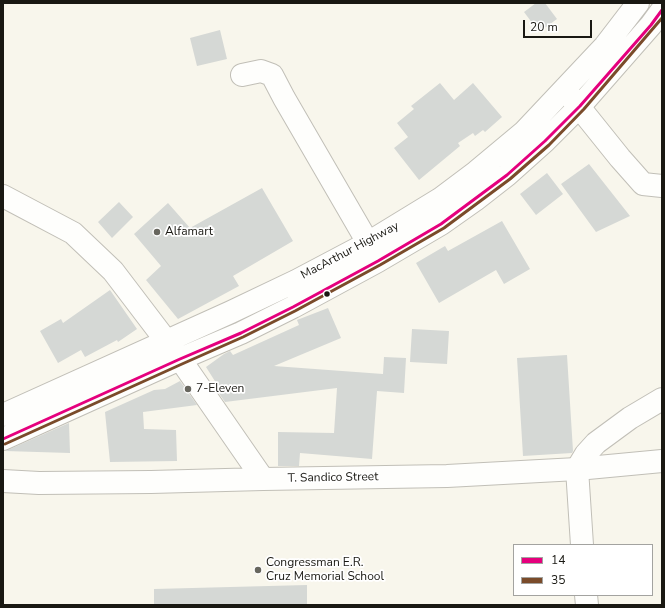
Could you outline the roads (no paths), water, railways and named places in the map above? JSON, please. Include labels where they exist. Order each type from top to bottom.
[{"type":"main road","name":"MacArthur Highway","points":[[3,439],[241,333],[280,314],[373,252],[476,172],[524,132],[605,46],[638,3]]},
{"type":"main road","name":"MacArthur Highway","points":[[3,415],[165,340],[231,312],[289,284],[441,224],[507,175],[580,106],[651,25],[662,10]]},
{"type":"main road","points":[[242,75],[261,71],[272,75],[373,252]]},
{"type":"main road","points":[[565,89],[620,158],[643,184],[662,186]]},
{"type":"main road","points":[[3,196],[73,233],[113,271],[180,359],[263,479]]},
{"type":"main road","points":[[582,544],[577,469],[586,454],[596,443],[630,418],[662,399]]},
{"type":"main road","name":"T. Sandico Street","points":[[3,481],[39,483],[143,482],[447,476],[577,469],[662,461]]},
{"type":"place","name":"Alfamart","points":[[157,232]]},
{"type":"place","name":"7-Eleven","points":[[188,389]]},
{"type":"place","name":"Congressman E.R. Cruz Memorial School","points":[[258,570]]}]
